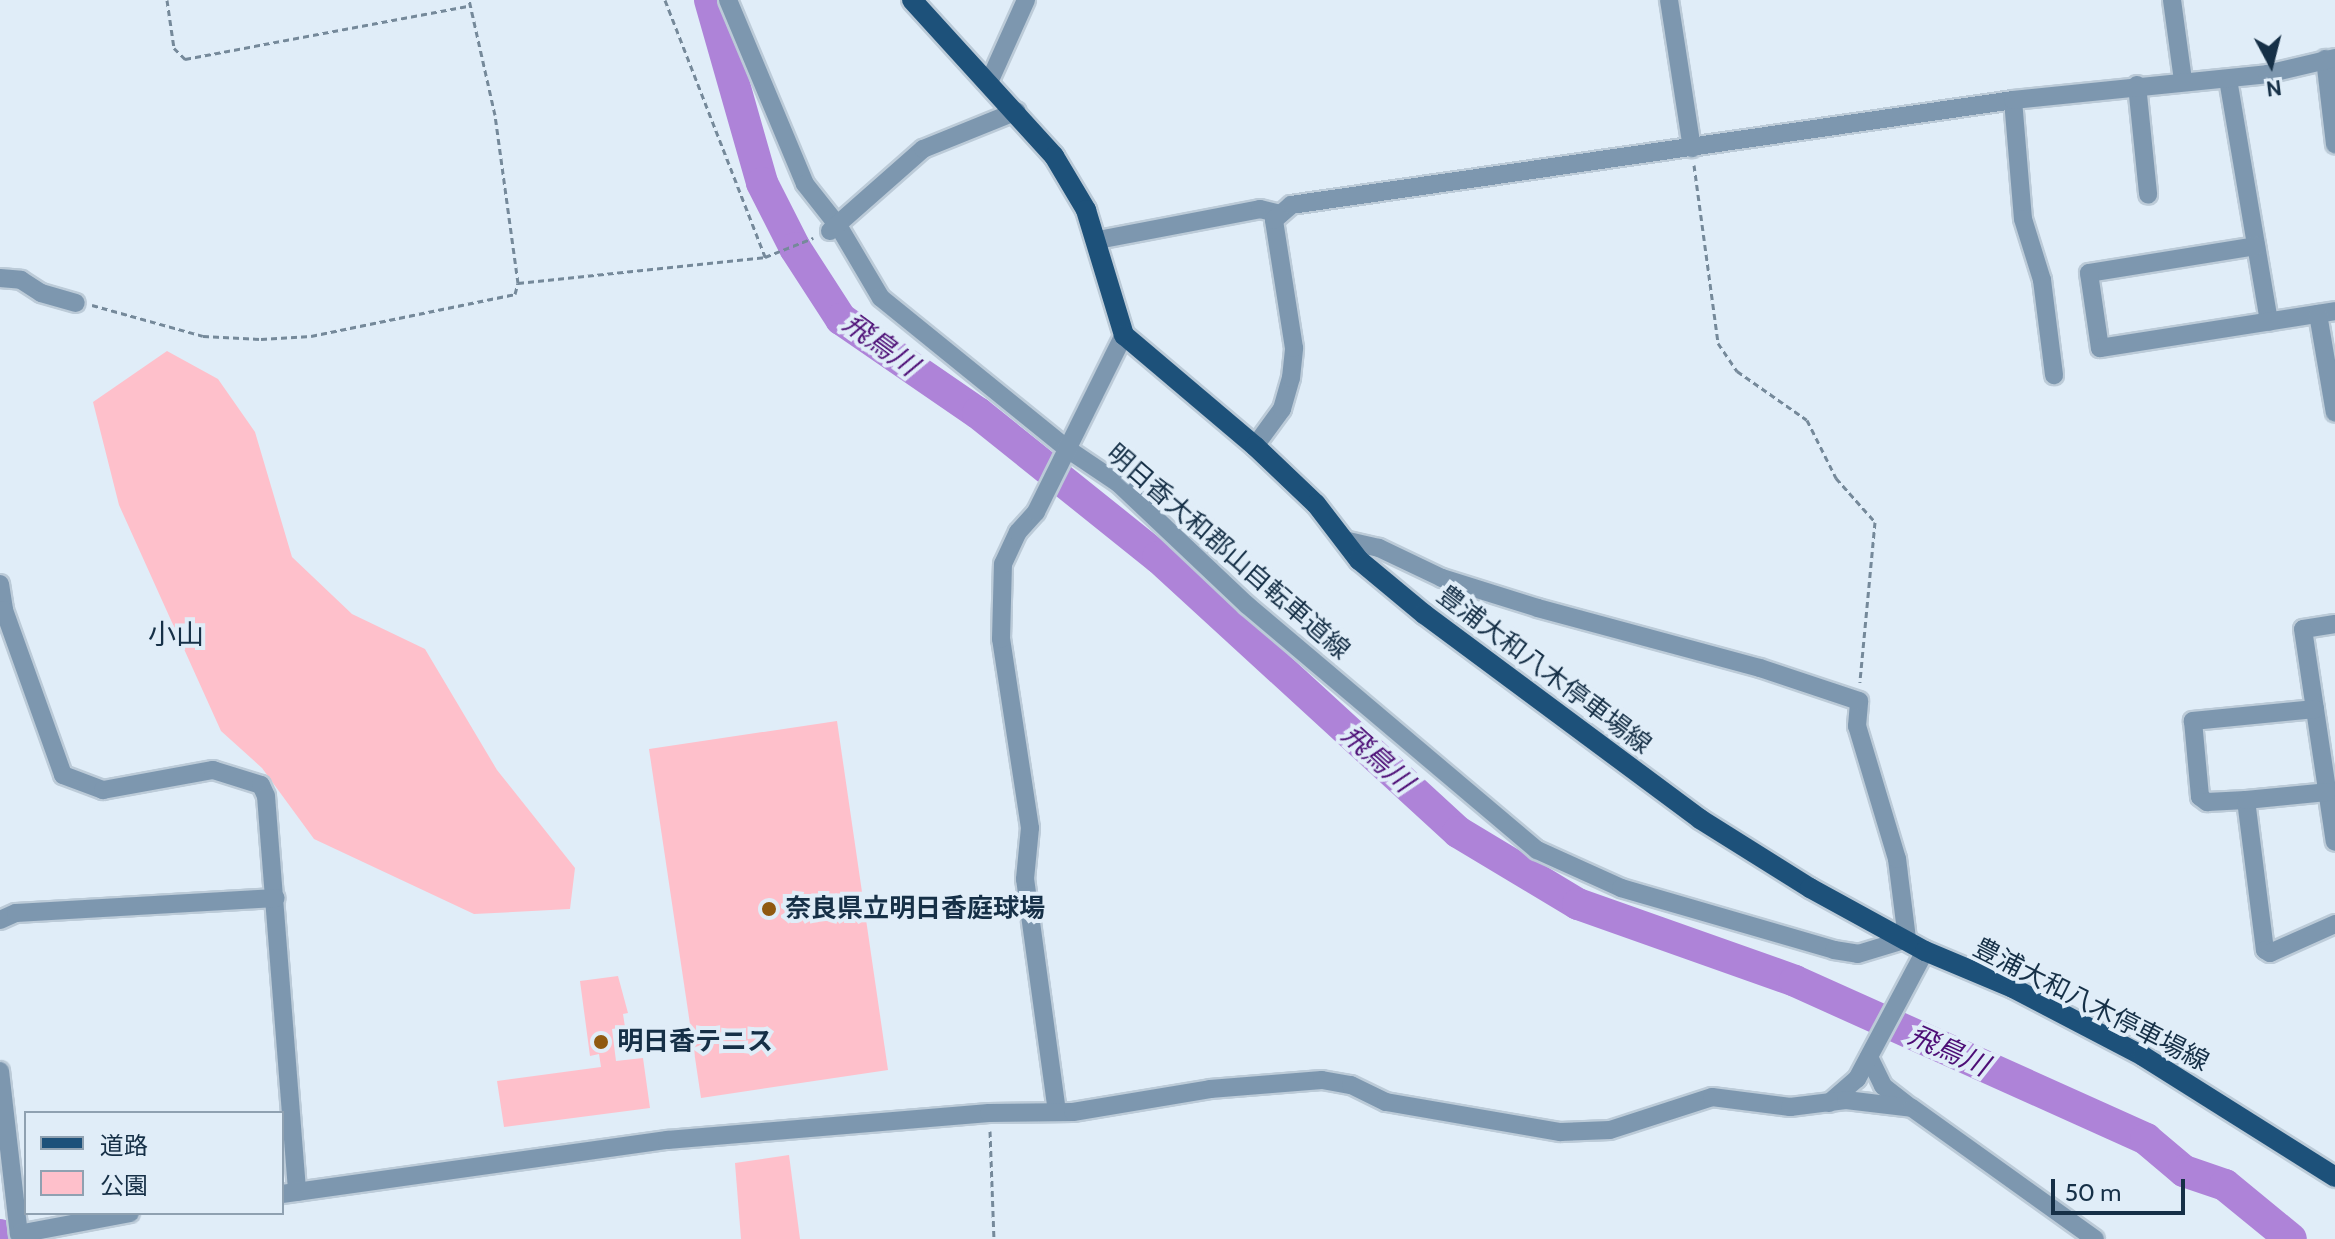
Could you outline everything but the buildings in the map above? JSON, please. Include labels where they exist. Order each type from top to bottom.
[{"type":"main road","points":[[912,0],[990,80],[1054,156],[1098,240],[1124,335]]},
{"type":"main road","name":"豊浦大和八木停車場線","points":[[1124,335],[1255,446],[1316,504],[1359,560],[1424,614],[1700,819],[1810,888],[1907,939],[1921,958],[2013,988],[2143,1056],[2335,1177]]},
{"type":"street","name":"明日香大和郡山自転車道線","points":[[728,0],[805,184],[881,298],[1064,452],[1118,483],[1247,605],[1537,850],[1621,888],[1834,950],[1858,954],[1907,939]]},
{"type":"street","points":[[990,80],[1026,0]]},
{"type":"street","points":[[1669,0],[1692,148]]},
{"type":"street","points":[[2172,0],[2183,80]]},
{"type":"street","points":[[1255,446],[1282,409],[1291,378],[1294,348],[1274,220],[1291,205],[2013,100],[2183,80],[2228,79],[2330,58],[2335,144]]},
{"type":"street","points":[[2228,79],[2269,322]]},
{"type":"street","points":[[2137,85],[2148,194]]},
{"type":"street","points":[[2013,100],[2023,219],[2042,280],[2054,375]]},
{"type":"street","points":[[835,229],[880,190],[892,171],[923,149],[1017,111]]},
{"type":"street","points":[[1098,240],[1260,209],[1280,214]]},
{"type":"street","points":[[2256,246],[2089,273],[2100,348],[2326,313],[2335,413]]},
{"type":"street","points":[[0,278],[21,280],[76,303]]},
{"type":"street","points":[[1057,1112],[1025,879],[1030,828],[1001,639],[1003,564],[1018,532],[1036,512],[1124,335]]},
{"type":"street","points":[[1343,540],[1379,548],[1442,578],[1524,604],[1760,668],[1859,701],[1857,726],[1897,859],[1907,939]]},
{"type":"street","points":[[0,584],[4,610],[41,701],[63,775],[103,790],[213,770],[261,785],[276,898],[289,1193],[667,1140],[989,1113],[1057,1112],[1241,1085],[1322,1080],[1351,1085],[1386,1102],[1560,1132],[1620,1128],[1697,1098],[1790,1107],[1866,1101],[1912,1108]]},
{"type":"street","points":[[2335,624],[2303,629],[2335,842]]},
{"type":"street","points":[[2315,709],[2193,721],[2200,797],[2207,802],[2327,792]]},
{"type":"street","points":[[2246,800],[2265,950],[2270,953],[2335,924]]},
{"type":"street","points":[[0,920],[16,913],[276,898]]},
{"type":"street","points":[[1827,1104],[1846,1091],[1921,958]]},
{"type":"street","points":[[1872,1049],[1883,1086],[2095,1239]]},
{"type":"street","points":[[0,1071],[21,1236]]},
{"type":"street","points":[[0,1225],[21,1236],[121,1215]]},
{"type":"path","points":[[167,0],[174,48],[185,59],[470,6]]},
{"type":"path","points":[[76,303],[110,306],[203,336],[261,339],[311,336],[515,294],[518,283],[495,115],[469,0]]},
{"type":"path","points":[[665,0],[765,257]]},
{"type":"path","points":[[1692,148],[1718,343],[1737,371],[1807,420],[1836,478],[1875,522],[1859,701]]},
{"type":"path","points":[[518,283],[765,257],[835,229]]},
{"type":"path","points":[[989,1113],[994,1239]]},
{"type":"green space","points":[[167,351],[218,379],[255,432],[292,557],[352,614],[425,649],[497,770],[575,868],[570,909],[474,914],[314,839],[262,768],[221,731],[119,505],[93,402]]},
{"type":"green space","name":"奈良県立明日香庭球場","points":[[837,721],[888,1070],[701,1098],[649,749]]},
{"type":"green space","name":"明日香テニス","points":[[618,976],[628,1013],[623,1014],[625,1027],[612,1029],[616,1061],[643,1058],[650,1108],[504,1127],[497,1081],[601,1067],[599,1054],[590,1056],[580,981]]},
{"type":"green space","points":[[789,1155],[800,1239],[741,1239],[735,1163]]},
{"type":"waterway","name":"飛鳥川","points":[[710,0],[762,183],[795,248],[841,319],[978,413],[1158,557],[1458,832],[1578,904],[1795,981],[2146,1139],[2184,1171],[2225,1185],[2291,1239]]},
{"type":"waterway","points":[[0,1235],[11,1239]]},
{"type":"place","name":"奈良県立明日香庭球場","points":[[769,909]]},
{"type":"place","name":"明日香テニス","points":[[601,1042]]},
{"type":"district","name":"小山","points":[[176,634]]}]
